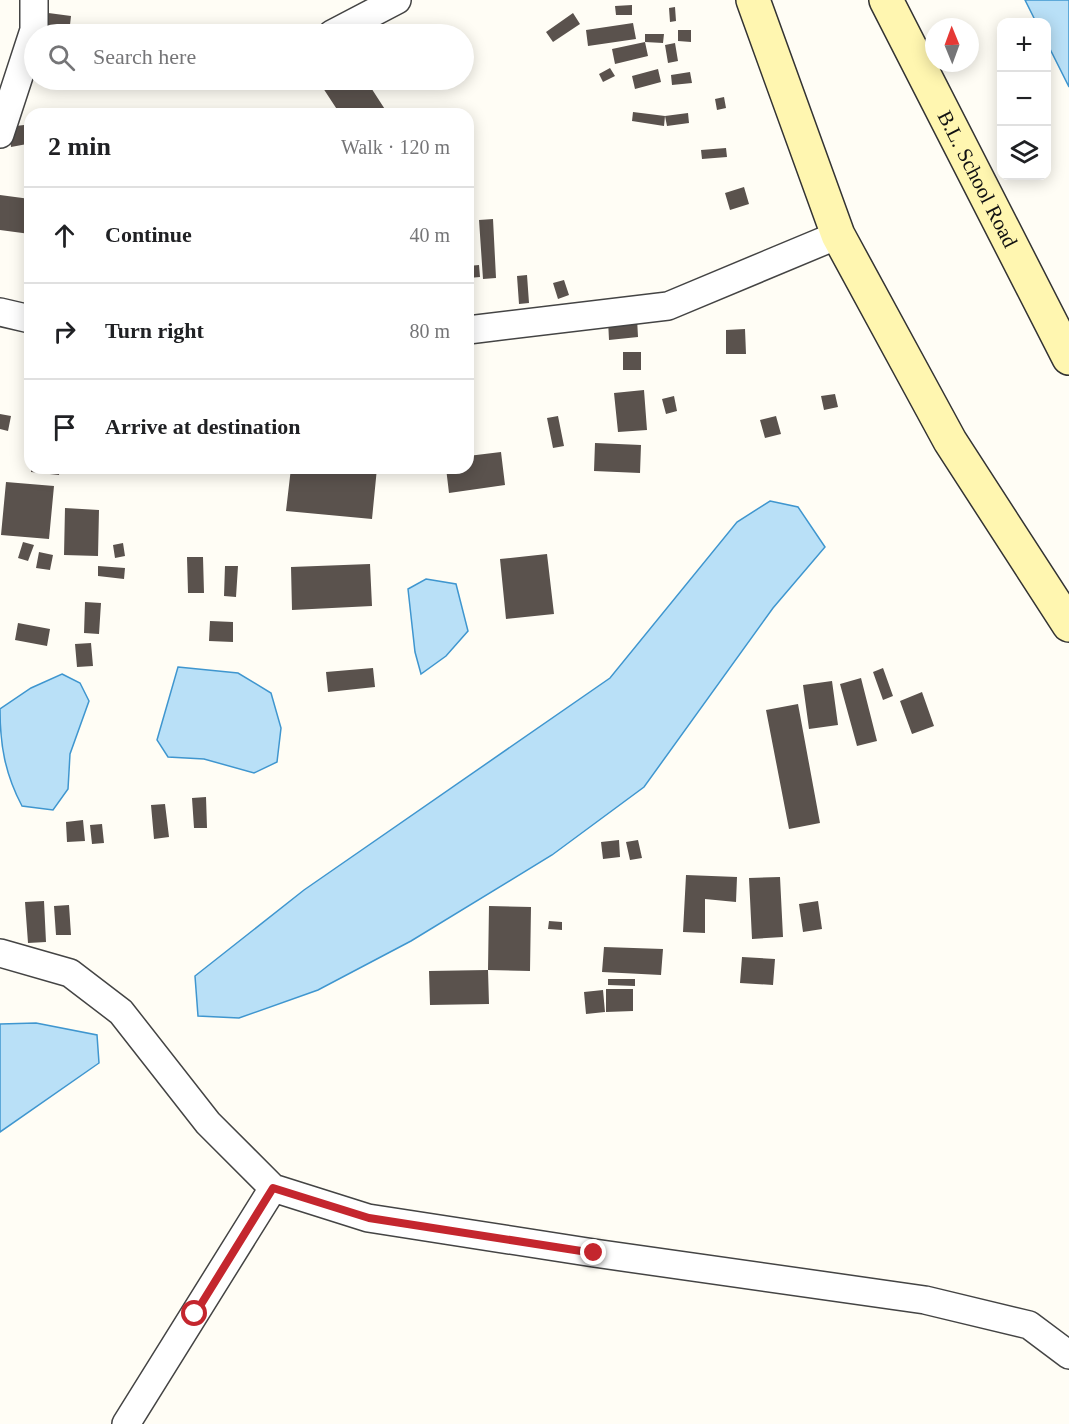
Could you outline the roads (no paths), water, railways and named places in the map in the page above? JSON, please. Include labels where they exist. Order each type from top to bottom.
[{"type":"street","points":[[34,0],[34,24]]},
{"type":"street","points":[[351,24],[398,0]]},
{"type":"street","points":[[753,0],[838,234],[950,441],[1069,625]]},
{"type":"street","name":"B.L. School Road","points":[[886,0],[1069,358]]},
{"type":"street","points":[[0,134],[24,61]]},
{"type":"street","points":[[474,329],[668,306],[838,234]]},
{"type":"street","points":[[0,312],[24,318]]},
{"type":"street","points":[[0,953],[70,973],[121,1012],[208,1123],[273,1188],[369,1218],[925,1300],[1029,1325],[1069,1355]]},
{"type":"street","points":[[126,1424],[273,1188]]},
{"type":"water","points":[[1025,0],[1069,0],[1069,87],[1051,51],[1051,18],[1034,18]]},
{"type":"water","points":[[770,501],[798,507],[825,547],[773,608],[644,787],[552,855],[411,941],[318,990],[239,1018],[198,1016],[195,976],[304,890],[610,678],[737,522]]},
{"type":"water","points":[[426,579],[456,584],[468,631],[446,656],[421,674],[415,652],[408,589]]},
{"type":"water","points":[[178,667],[238,673],[271,693],[281,728],[277,762],[254,773],[204,759],[168,757],[157,740]]},
{"type":"water","points":[[62,674],[80,683],[89,701],[70,754],[68,789],[53,810],[22,806],[11,782],[5,759],[0,709],[31,688]]},
{"type":"water","points":[[36,1023],[97,1035],[99,1063],[0,1132],[0,1024]]}]
